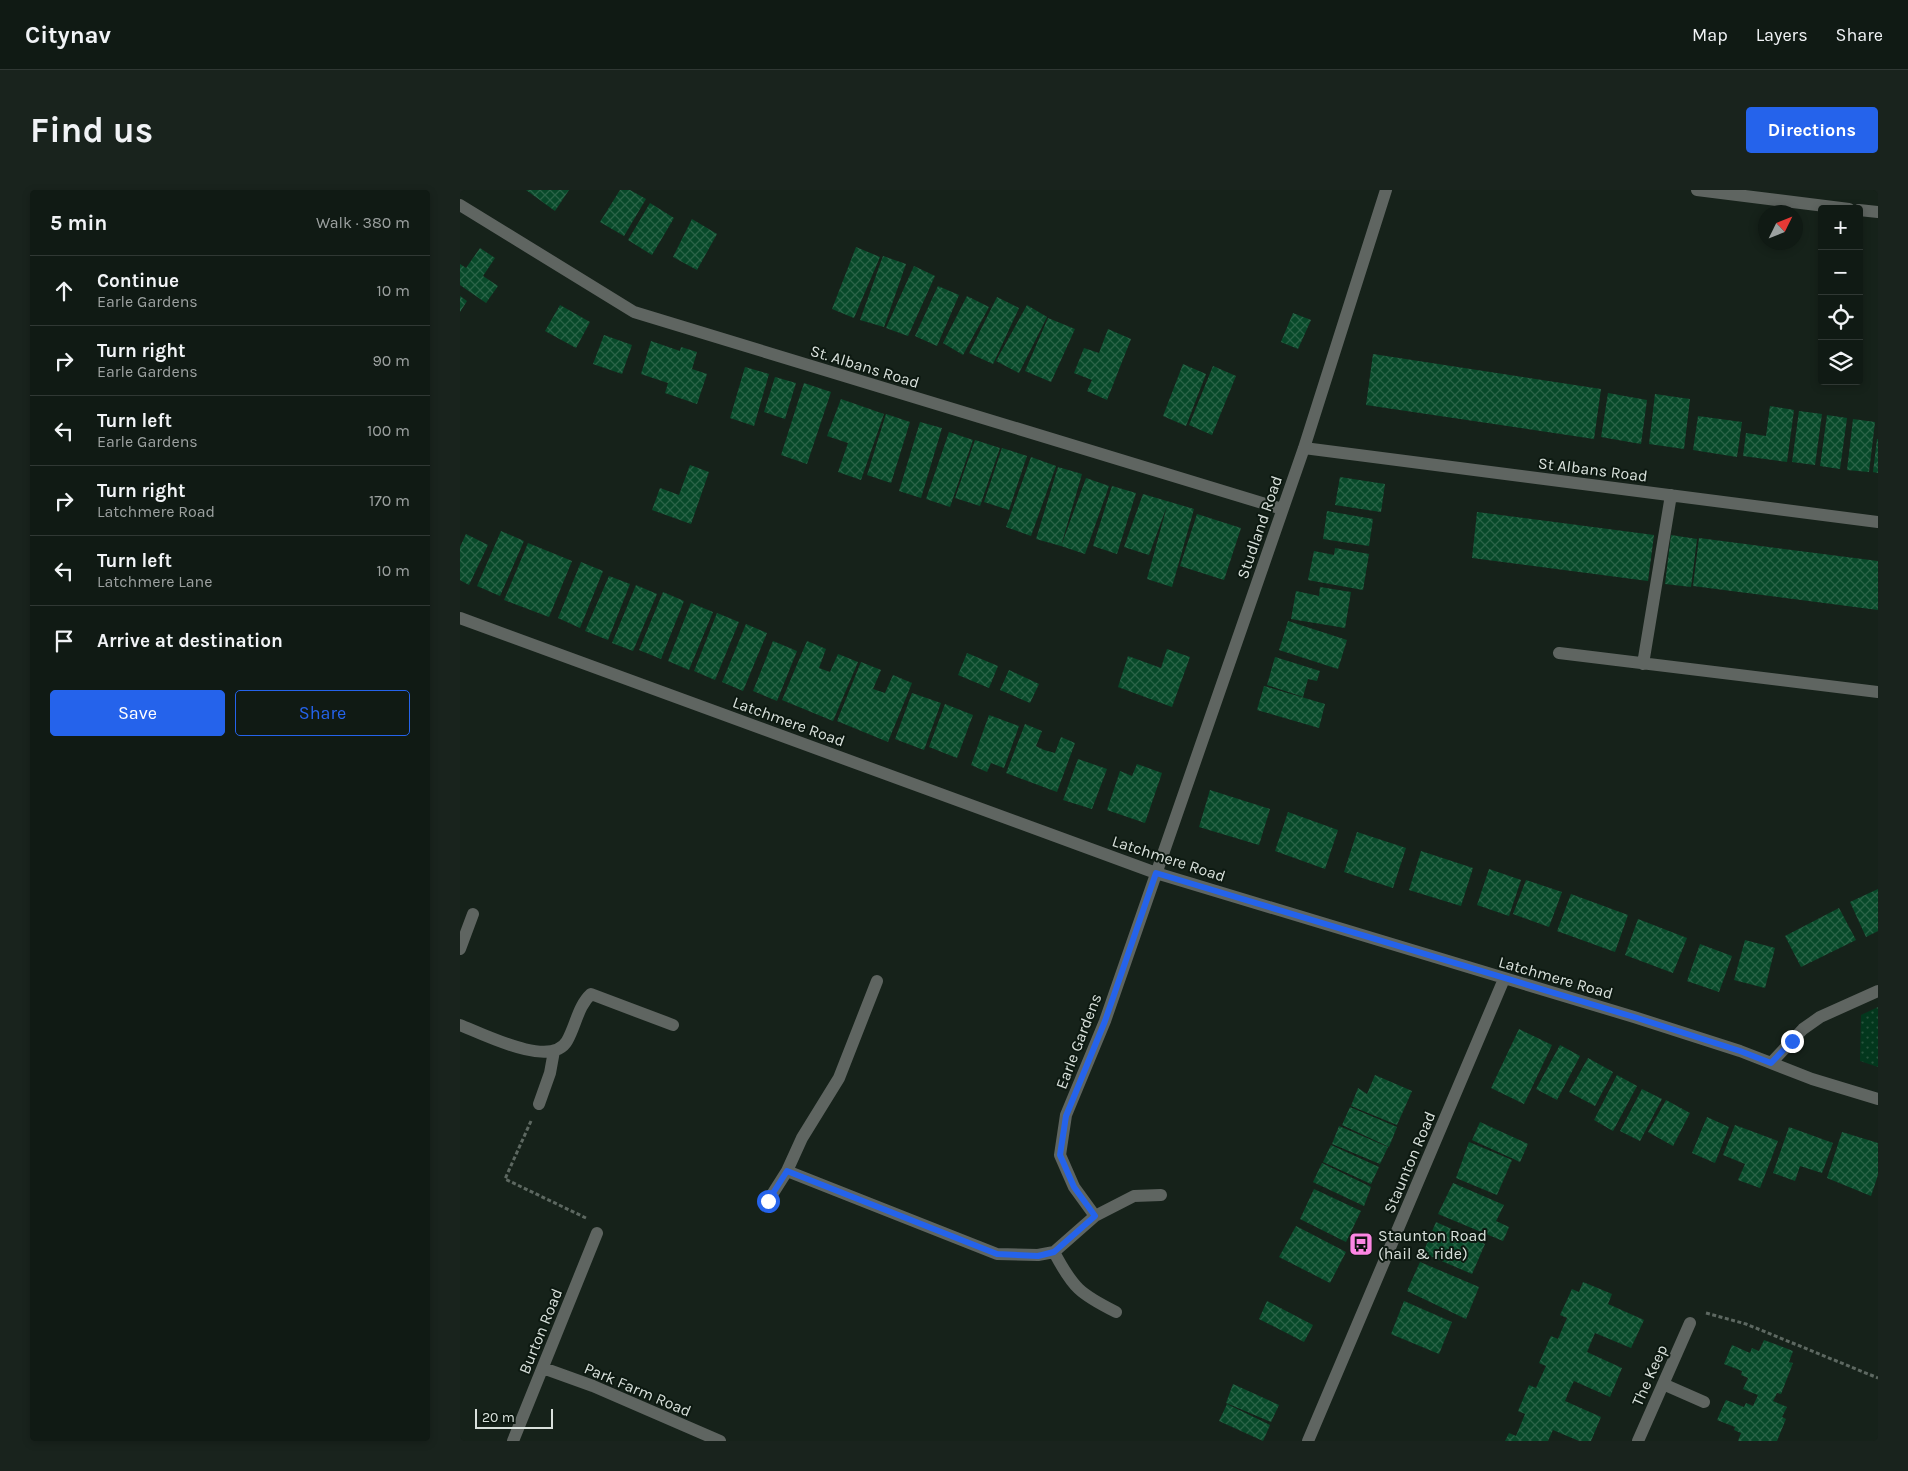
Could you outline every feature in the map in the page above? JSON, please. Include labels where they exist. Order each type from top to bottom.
[{"type":"street","name":"Studland Road","points":[[1156,873],[1304,448],[1386,190]]},
{"type":"street","points":[[1697,190],[1818,205]]},
{"type":"street","name":"St. Albans Road","points":[[460,205],[634,312],[1282,509]]},
{"type":"street","points":[[1863,210],[1878,212]]},
{"type":"street","name":"St Albans Road","points":[[1304,448],[1878,522]]},
{"type":"street","points":[[1643,664],[1671,495]]},
{"type":"street","name":"Latchmere Road","points":[[460,618],[1156,873],[1651,1022],[1878,1099]]},
{"type":"street","points":[[1559,653],[1878,692]]},
{"type":"street","name":"Earle Gardens","points":[[1095,1216],[1074,1187],[1060,1155],[1066,1116],[1105,1021],[1156,873]]},
{"type":"street","points":[[460,949],[473,914]]},
{"type":"street","name":"Staunton Road","points":[[1308,1441],[1504,979]]},
{"type":"street","points":[[768,1201],[787,1171],[802,1138],[839,1078],[877,981]]},
{"type":"street","points":[[1771,1063],[1803,1029],[1820,1017],[1878,991]]},
{"type":"street","points":[[460,1025],[533,1052],[554,1051],[566,1044],[576,1024],[583,1001],[592,994],[673,1025]]},
{"type":"street","points":[[539,1104],[550,1073],[554,1051]]},
{"type":"street","points":[[787,1171],[997,1254],[1038,1256],[1054,1252],[1095,1216],[1134,1196],[1161,1195]]},
{"type":"street","name":"Burton Road","points":[[514,1441],[597,1233]]},
{"type":"street","points":[[1054,1252],[1066,1275],[1084,1296],[1116,1312]]},
{"type":"street","name":"The Keep","points":[[1638,1441],[1690,1323]]},
{"type":"street","name":"Park Farm Road","points":[[543,1368],[593,1386],[720,1441]]},
{"type":"street","points":[[1663,1384],[1704,1402]]},
{"type":"path","points":[[539,1104],[505,1179],[585,1217],[597,1233]]},
{"type":"path","points":[[1690,1323],[1695,1311],[1746,1324],[1878,1378]]},
{"type":"green space","points":[[1878,1007],[1878,1067],[1860,1061],[1861,1015]]},
{"type":"building","points":[[526,190],[569,190],[555,211]]},
{"type":"building","points":[[620,190],[630,190],[646,199],[624,236],[600,222]]},
{"type":"building","points":[[650,203],[674,218],[652,255],[628,240]]},
{"type":"building","points":[[692,219],[717,234],[697,270],[673,257]]},
{"type":"building","points":[[856,247],[880,257],[854,318],[832,309]]},
{"type":"building","points":[[480,248],[495,258],[483,276],[498,286],[486,303],[460,285],[460,264],[466,268]]},
{"type":"building","points":[[883,256],[906,264],[884,327],[860,320]]},
{"type":"building","points":[[914,266],[935,276],[908,336],[886,328]]},
{"type":"building","points":[[938,286],[959,295],[937,346],[915,336]]},
{"type":"building","points":[[460,296],[467,301],[460,312]]},
{"type":"building","points":[[967,296],[989,307],[963,355],[943,343]]},
{"type":"building","points":[[997,297],[1019,308],[993,364],[969,353]]},
{"type":"building","points":[[560,305],[590,322],[576,348],[545,331]]},
{"type":"building","points":[[1027,305],[1047,317],[1019,373],[996,361]]},
{"type":"building","points":[[1293,313],[1311,320],[1298,349],[1281,342]]},
{"type":"building","points":[[1048,318],[1075,329],[1051,382],[1025,371]]},
{"type":"building","points":[[1108,329],[1131,339],[1107,400],[1087,391],[1092,380],[1074,373],[1084,348],[1099,353]]},
{"type":"building","points":[[604,335],[632,345],[622,374],[593,364]]},
{"type":"building","points":[[651,341],[680,351],[681,347],[697,352],[692,369],[707,374],[697,404],[665,393],[668,383],[641,374]]},
{"type":"building","points":[[1373,354],[1601,389],[1594,439],[1366,405]]},
{"type":"building","points":[[1183,364],[1206,374],[1186,426],[1163,416]]},
{"type":"building","points":[[1213,366],[1236,376],[1212,435],[1189,425]]},
{"type":"building","points":[[745,367],[769,374],[754,426],[730,418]]},
{"type":"building","points":[[775,377],[796,383],[785,419],[764,412]]},
{"type":"building","points":[[804,383],[831,392],[807,464],[781,455]]},
{"type":"building","points":[[1608,393],[1647,400],[1641,444],[1601,437]]},
{"type":"building","points":[[1655,394],[1690,399],[1684,449],[1649,444]]},
{"type":"building","points":[[841,399],[884,414],[861,480],[838,472],[848,443],[827,436]]},
{"type":"building","points":[[1770,406],[1794,410],[1787,462],[1743,456],[1746,433],[1766,436]]},
{"type":"building","points":[[1799,411],[1822,414],[1815,465],[1792,462]]},
{"type":"building","points":[[886,414],[910,422],[891,483],[867,475]]},
{"type":"building","points":[[1827,415],[1847,418],[1840,469],[1820,466]]},
{"type":"building","points":[[1698,416],[1742,422],[1737,457],[1693,450]]},
{"type":"building","points":[[1853,419],[1875,422],[1869,472],[1847,470]]},
{"type":"building","points":[[920,422],[942,428],[921,498],[899,491]]},
{"type":"building","points":[[949,432],[973,440],[950,507],[926,499]]},
{"type":"building","points":[[1878,439],[1878,473],[1873,472]]},
{"type":"building","points":[[975,440],[1000,448],[980,506],[955,498]]},
{"type":"building","points":[[1002,448],[1027,456],[1009,510],[984,502]]},
{"type":"building","points":[[1031,457],[1056,466],[1031,536],[1006,527]]},
{"type":"building","points":[[690,465],[709,472],[691,524],[652,510],[660,488],[679,495]]},
{"type":"building","points":[[1058,467],[1082,474],[1061,546],[1036,539]]},
{"type":"building","points":[[1340,477],[1385,484],[1381,512],[1335,505]]},
{"type":"building","points":[[1086,478],[1109,486],[1085,554],[1061,546]]},
{"type":"building","points":[[1112,486],[1136,493],[1117,554],[1093,546]]},
{"type":"building","points":[[1143,494],[1194,509],[1172,587],[1147,579],[1167,506],[1149,555],[1124,547]]},
{"type":"building","points":[[1327,511],[1373,519],[1369,546],[1323,539]]},
{"type":"building","points":[[1477,512],[1654,535],[1648,581],[1472,558]]},
{"type":"building","points":[[1197,514],[1241,528],[1224,580],[1180,566]]},
{"type":"building","points":[[501,531],[524,541],[500,596],[477,586]]},
{"type":"building","points":[[466,534],[488,545],[469,585],[460,580],[460,547]]},
{"type":"building","points":[[1671,535],[1697,539],[1691,587],[1665,584]]},
{"type":"building","points":[[1699,538],[1878,561],[1878,610],[1693,586]]},
{"type":"building","points":[[528,543],[572,561],[549,617],[504,600]]},
{"type":"building","points":[[1335,548],[1369,554],[1363,590],[1308,580],[1314,551],[1334,555]]},
{"type":"building","points":[[581,562],[603,571],[580,628],[558,618]]},
{"type":"building","points":[[609,576],[630,584],[608,640],[585,631]]},
{"type":"building","points":[[636,585],[657,594],[633,651],[612,643]]},
{"type":"building","points":[[1320,587],[1351,592],[1345,628],[1291,619],[1296,591],[1319,596]]},
{"type":"building","points":[[663,592],[684,601],[661,659],[639,650]]},
{"type":"building","points":[[691,603],[713,612],[689,670],[668,661]]},
{"type":"building","points":[[717,613],[739,622],[715,680],[694,671]]},
{"type":"building","points":[[1288,621],[1347,640],[1338,669],[1279,650]]},
{"type":"building","points":[[746,624],[767,633],[743,691],[722,682]]},
{"type":"building","points":[[773,641],[797,651],[777,701],[753,691]]},
{"type":"building","points":[[807,641],[826,649],[819,668],[830,672],[838,654],[858,662],[833,721],[782,700]]},
{"type":"building","points":[[1167,649],[1190,657],[1172,707],[1118,687],[1128,656],[1161,668]]},
{"type":"building","points":[[967,653],[998,666],[989,688],[958,675]]},
{"type":"building","points":[[1275,657],[1320,671],[1317,681],[1308,679],[1303,697],[1267,685]]},
{"type":"building","points":[[861,662],[881,670],[873,689],[885,693],[893,675],[912,683],[888,742],[837,721]]},
{"type":"building","points":[[1009,670],[1039,684],[1030,703],[1000,690]]},
{"type":"building","points":[[1264,686],[1325,704],[1319,728],[1257,710]]},
{"type":"building","points":[[912,693],[941,703],[924,750],[895,739]]},
{"type":"building","points":[[945,704],[973,715],[957,758],[929,747]]},
{"type":"building","points":[[989,715],[1019,726],[1004,768],[991,763],[987,772],[971,765]]},
{"type":"building","points":[[1025,724],[1042,731],[1036,746],[1044,750],[1055,753],[1061,737],[1075,743],[1057,792],[1006,773]]},
{"type":"building","points":[[1078,759],[1107,769],[1092,809],[1063,800]]},
{"type":"building","points":[[1137,764],[1162,773],[1145,823],[1107,810],[1120,771],[1132,776]]},
{"type":"building","points":[[1210,790],[1270,809],[1259,845],[1199,827]]},
{"type":"building","points":[[1288,812],[1338,830],[1325,869],[1275,851]]},
{"type":"building","points":[[1357,832],[1406,848],[1393,888],[1344,872]]},
{"type":"building","points":[[1421,851],[1473,868],[1461,906],[1409,890]]},
{"type":"building","points":[[1489,869],[1521,880],[1509,916],[1477,905]]},
{"type":"building","points":[[1526,880],[1562,892],[1549,927],[1513,914]]},
{"type":"building","points":[[1878,889],[1878,931],[1866,937],[1850,902]]},
{"type":"building","points":[[1571,894],[1628,915],[1615,952],[1557,931]]},
{"type":"building","points":[[1839,908],[1856,940],[1801,967],[1785,936]]},
{"type":"building","points":[[1638,919],[1687,938],[1673,973],[1625,955]]},
{"type":"building","points":[[1745,940],[1775,948],[1765,988],[1734,980]]},
{"type":"building","points":[[1700,944],[1732,956],[1719,992],[1687,981]]},
{"type":"building","points":[[1519,1029],[1552,1045],[1524,1104],[1491,1088]]},
{"type":"building","points":[[1560,1045],[1580,1056],[1557,1100],[1536,1089]]},
{"type":"building","points":[[1588,1058],[1613,1072],[1595,1106],[1569,1092]]},
{"type":"building","points":[[1375,1075],[1412,1091],[1397,1125],[1351,1106],[1358,1088],[1367,1094]]},
{"type":"building","points":[[1617,1075],[1637,1086],[1613,1131],[1594,1120]]},
{"type":"building","points":[[1642,1089],[1662,1099],[1640,1141],[1620,1131]]},
{"type":"building","points":[[1666,1100],[1690,1113],[1673,1146],[1648,1132]]},
{"type":"building","points":[[1350,1107],[1397,1127],[1389,1147],[1342,1125]]},
{"type":"building","points":[[1707,1117],[1729,1127],[1715,1163],[1692,1153]]},
{"type":"building","points":[[1480,1122],[1528,1144],[1520,1162],[1472,1140]]},
{"type":"building","points":[[1735,1125],[1778,1141],[1760,1188],[1738,1180],[1745,1164],[1723,1155]]},
{"type":"building","points":[[1339,1126],[1388,1147],[1380,1164],[1332,1144]]},
{"type":"building","points":[[1789,1127],[1833,1143],[1822,1173],[1800,1166],[1795,1181],[1773,1173]]},
{"type":"building","points":[[1842,1132],[1878,1143],[1878,1175],[1871,1196],[1827,1178]]},
{"type":"building","points":[[1469,1142],[1512,1160],[1497,1195],[1456,1178]]},
{"type":"building","points":[[1331,1145],[1379,1167],[1371,1184],[1323,1162]]},
{"type":"building","points":[[1322,1163],[1371,1187],[1364,1206],[1313,1182]]},
{"type":"building","points":[[1453,1183],[1504,1205],[1496,1221],[1509,1227],[1503,1241],[1438,1214]]},
{"type":"building","points":[[1314,1189],[1361,1211],[1346,1242],[1300,1219]]},
{"type":"building","points":[[1436,1222],[1485,1244],[1472,1274],[1423,1253]]},
{"type":"building","points":[[1296,1226],[1346,1252],[1330,1283],[1279,1257]]},
{"type":"building","points":[[1420,1262],[1479,1287],[1466,1319],[1407,1291]]},
{"type":"building","points":[[1583,1282],[1612,1294],[1608,1304],[1644,1320],[1631,1348],[1595,1333],[1587,1352],[1622,1368],[1610,1397],[1574,1381],[1569,1391],[1565,1401],[1601,1417],[1591,1441],[1579,1441],[1553,1430],[1548,1441],[1505,1441],[1509,1433],[1516,1436],[1525,1414],[1518,1411],[1529,1385],[1536,1388],[1546,1366],[1539,1363],[1551,1336],[1558,1339],[1567,1318],[1560,1315],[1572,1289],[1579,1292]]},
{"type":"building","points":[[1267,1301],[1313,1325],[1304,1342],[1259,1319]]},
{"type":"building","points":[[1404,1301],[1452,1322],[1439,1354],[1391,1334]]},
{"type":"building","points":[[1764,1340],[1793,1351],[1789,1362],[1793,1363],[1781,1394],[1777,1393],[1773,1401],[1787,1407],[1782,1417],[1786,1419],[1777,1441],[1738,1441],[1741,1433],[1734,1430],[1735,1427],[1717,1420],[1726,1400],[1744,1407],[1746,1403],[1753,1406],[1758,1395],[1743,1389],[1748,1378],[1741,1375],[1742,1371],[1724,1364],[1732,1345],[1750,1353],[1752,1348],[1759,1351]]},
{"type":"building","points":[[1233,1384],[1279,1405],[1271,1422],[1226,1403]]},
{"type":"building","points":[[1227,1404],[1270,1425],[1263,1441],[1219,1421]]},
{"type":"place","name":"Staunton Road (hail & ride)","points":[[1361,1244]]},
{"type":"route","points":[[768,1201],[787,1171],[997,1254],[1038,1256],[1054,1252],[1095,1216],[1074,1187],[1060,1155],[1066,1116],[1105,1021],[1156,873],[1634,1017],[1740,1051],[1771,1063],[1792,1041]]}]
